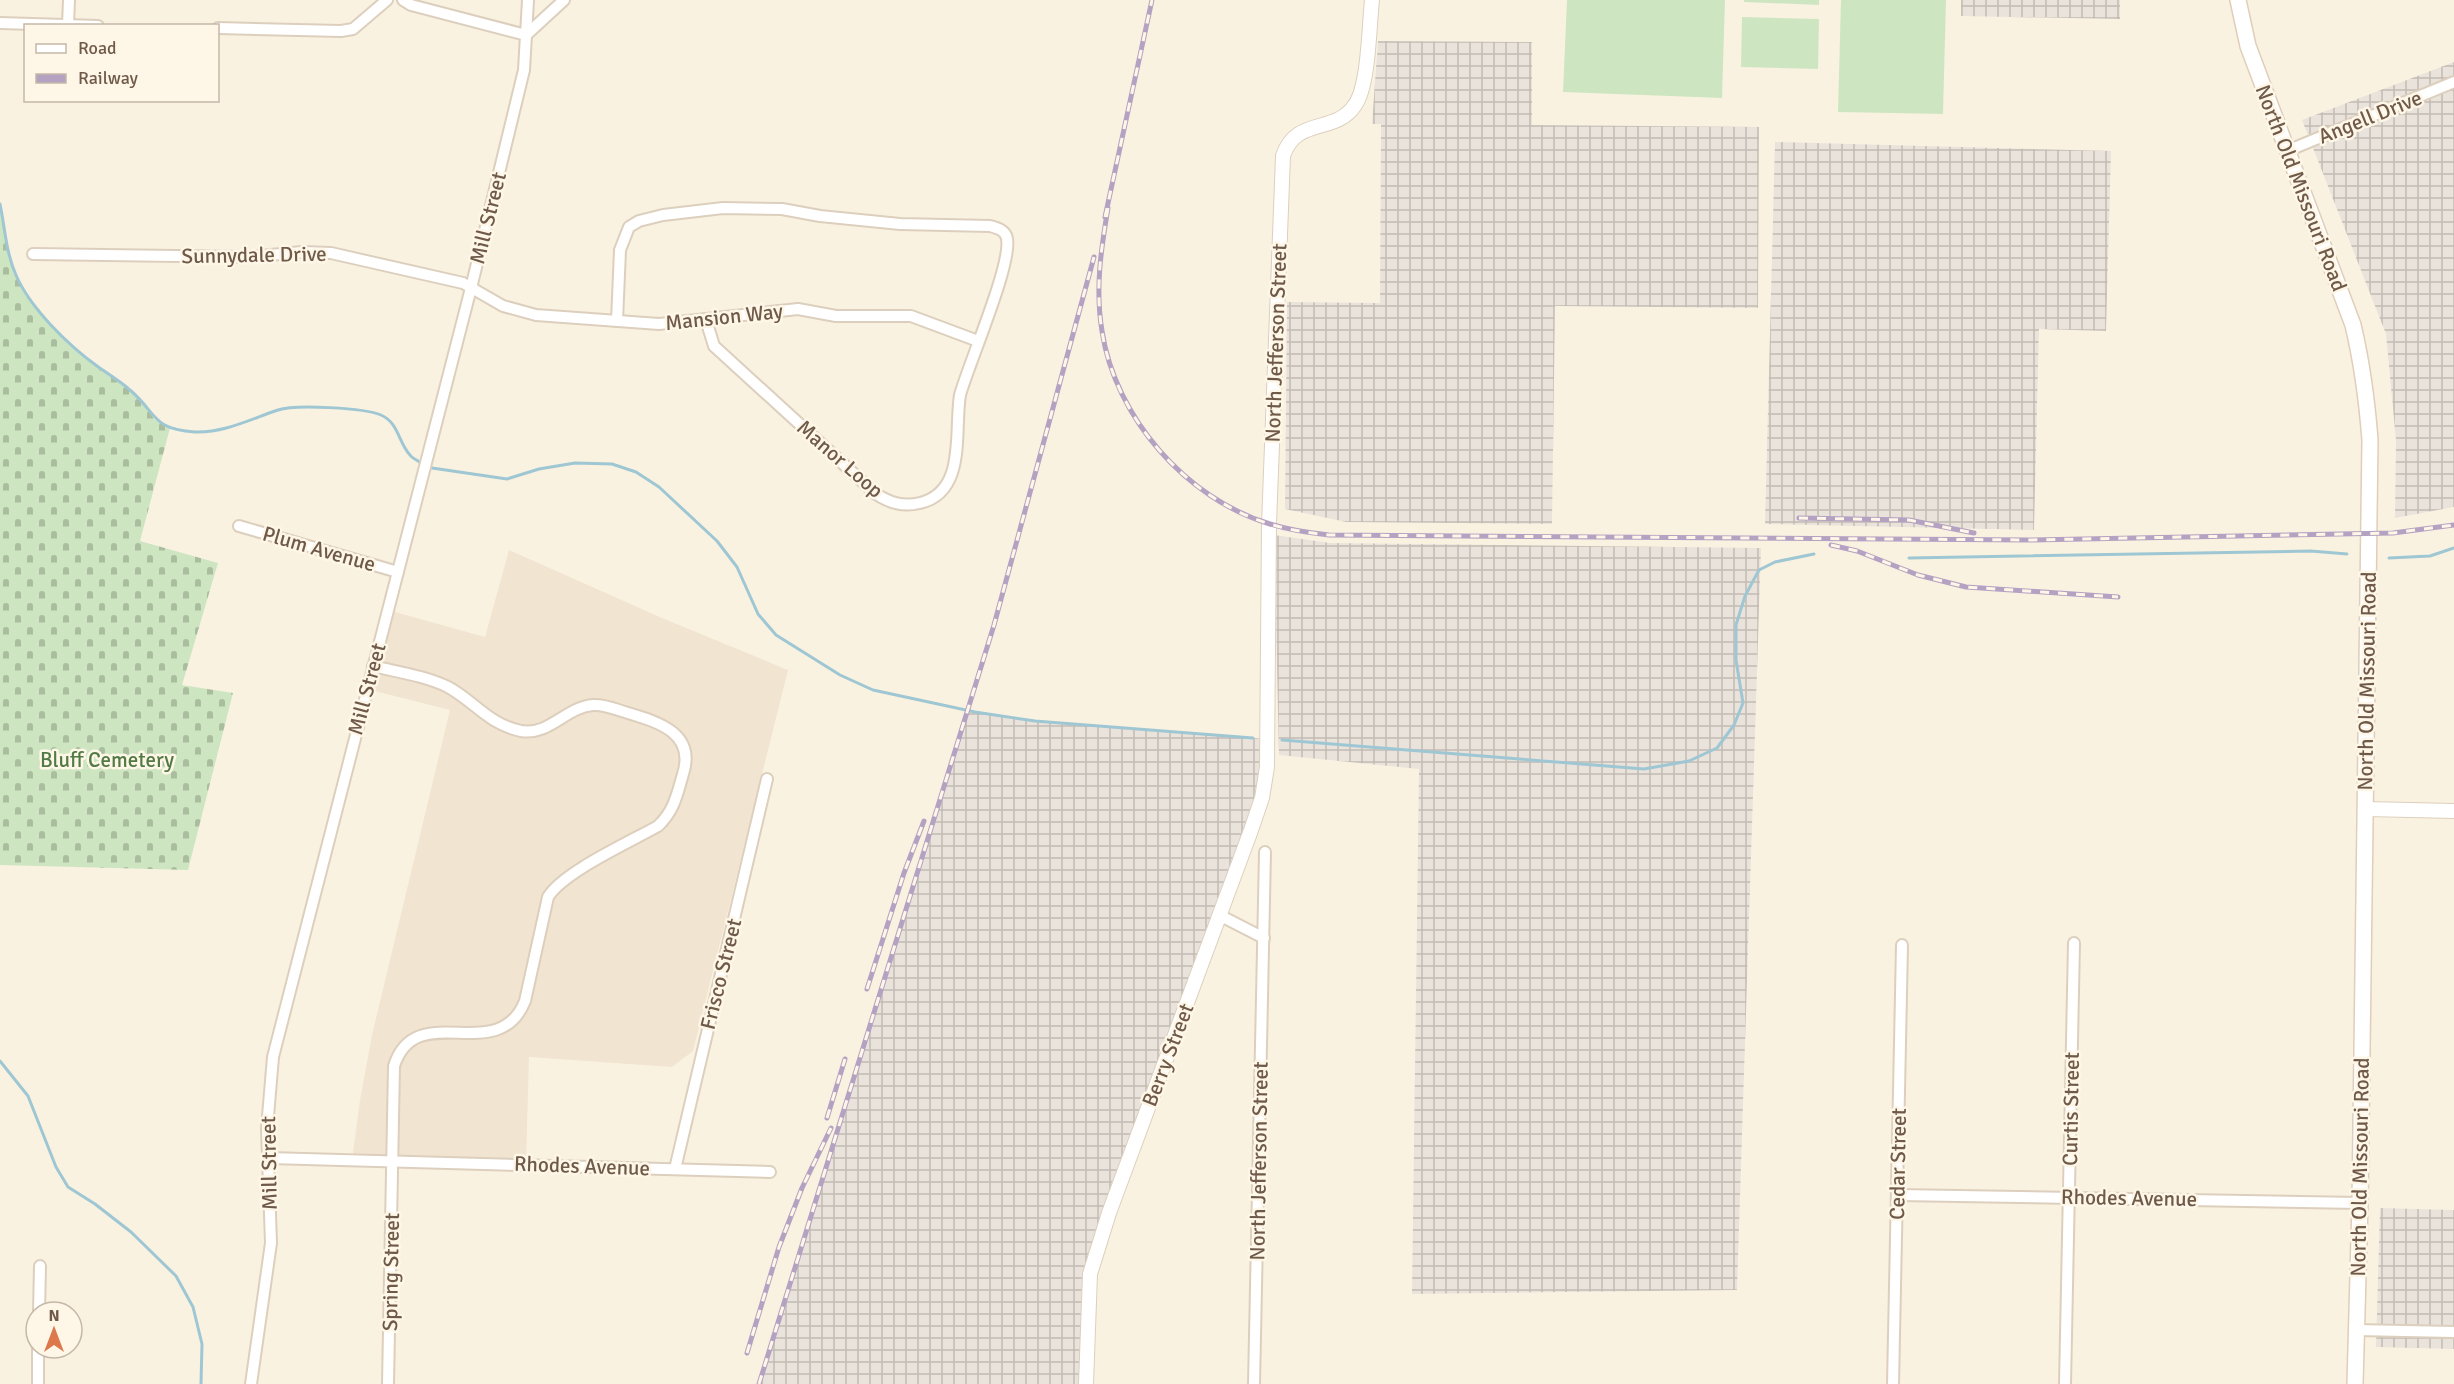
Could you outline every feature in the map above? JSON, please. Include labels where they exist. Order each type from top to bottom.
[{"type":"main road","name":"North Old Missouri Road","points":[[2238,0],[2248,46],[2353,325],[2362,363],[2367,402],[2370,441],[2366,808],[2355,1384]]},
{"type":"street","points":[[68,24],[69,0]]},
{"type":"street","points":[[219,28],[341,31],[353,28],[387,0]]},
{"type":"street","points":[[403,0],[526,35],[564,0]]},
{"type":"street","name":"Mill Street","points":[[251,1384],[271,1243],[267,1128],[273,1056],[471,288],[524,70],[528,0]]},
{"type":"street","name":"North Jefferson Street","points":[[1268,730],[1269,524],[1283,156],[1292,137],[1299,132],[1337,120],[1356,105],[1367,59],[1372,0]]},
{"type":"street","points":[[0,23],[34,24]]},
{"type":"street","name":"Angell Drive","points":[[2287,151],[2454,82]]},
{"type":"street","name":"Manor Loop","points":[[617,321],[620,250],[629,227],[639,221],[663,215],[723,208],[782,209],[820,216],[900,224],[990,226],[999,228],[1005,234],[1008,248],[1003,272],[960,395],[955,467],[950,478],[934,497],[911,505],[898,505],[876,494],[714,346],[706,320]]},
{"type":"street","name":"Sunnydale Drive","points":[[33,254],[248,257],[302,252],[330,253],[463,283],[471,288]]},
{"type":"street","name":"Mansion Way","points":[[471,288],[503,306],[520,312],[659,324],[798,309],[836,316],[895,315],[926,320],[978,340]]},
{"type":"street","name":"Plum Avenue","points":[[239,526],[398,572]]},
{"type":"street","points":[[373,666],[445,686],[492,719],[522,731],[546,728],[569,713],[591,705],[603,706],[649,719],[670,728],[683,747],[686,759],[670,815],[658,826],[554,887],[548,897],[525,1001],[520,1013],[511,1023],[488,1033],[431,1032],[406,1042],[398,1052],[394,1066],[394,1160]]},
{"type":"street","name":"Berry Street","points":[[1086,1384],[1090,1274],[1108,1213],[1221,916],[1262,798],[1267,767],[1268,730]]},
{"type":"street","name":"Frisco Street","points":[[675,1169],[767,779]]},
{"type":"street","points":[[2366,808],[2454,811]]},
{"type":"street","name":"North Jefferson Street","points":[[1254,1384],[1265,852]]},
{"type":"street","points":[[1221,916],[1264,938]]},
{"type":"street","name":"Curtis Street","points":[[2065,1384],[2074,943]]},
{"type":"street","name":"Cedar Street","points":[[1893,1384],[1902,945]]},
{"type":"street","name":"Rhodes Avenue","points":[[269,1158],[770,1172]]},
{"type":"street","name":"Spring Street","points":[[388,1384],[394,1160]]},
{"type":"street","name":"Rhodes Avenue","points":[[1898,1195],[2360,1203]]},
{"type":"street","points":[[39,1300],[40,1266]]},
{"type":"street","points":[[2356,1330],[2454,1332]]},
{"type":"street","points":[[38,1360],[38,1384]]},
{"type":"shaded area","points":[[1961,0],[2120,0],[2120,19],[1961,16]]},
{"type":"shaded area","points":[[1378,41],[1532,42],[1532,125],[1759,127],[1758,308],[1555,306],[1552,524],[1346,522],[1285,509],[1287,302],[1380,303],[1381,124],[1372,124]]},
{"type":"shaded area","points":[[2454,62],[2454,507],[2395,518],[2396,440],[2386,334],[2302,120]]},
{"type":"shaded area","points":[[1775,142],[2111,151],[2106,331],[2039,329],[2034,530],[1765,524]]},
{"type":"shaded area","points":[[1274,535],[1330,543],[1761,548],[1737,1290],[1412,1294],[1419,769],[1279,755]]},
{"type":"shaded area","points":[[509,550],[662,618],[788,670],[693,1051],[672,1067],[529,1057],[526,1165],[352,1160],[372,1035],[450,710],[367,689],[388,610],[485,637]]},
{"type":"shaded area","points":[[966,710],[1035,721],[1267,739],[1267,767],[1090,1274],[1086,1384],[759,1384]]},
{"type":"shaded area","points":[[2380,1208],[2454,1210],[2454,1349],[2376,1347]]},
{"type":"green space","points":[[1567,0],[1725,0],[1722,98],[1563,92]]},
{"type":"green space","points":[[1744,0],[1819,0],[1819,5],[1744,2]]},
{"type":"green space","points":[[1841,0],[1946,0],[1943,114],[1838,112]]},
{"type":"green space","points":[[1742,17],[1819,19],[1818,69],[1741,67]]},
{"type":"green space","name":"Bluff Cemetery","points":[[0,204],[8,251],[16,275],[26,293],[57,331],[96,366],[130,390],[155,420],[170,428],[140,541],[218,563],[182,685],[233,693],[188,870],[0,865]]},
{"type":"waterway","points":[[0,204],[13,267],[30,300],[62,337],[130,390],[162,424],[170,428],[206,432],[227,428],[287,408],[361,410],[387,418],[406,450],[421,463]]},
{"type":"waterway","points":[[432,468],[507,479],[539,469],[575,463],[612,464],[636,472],[659,487],[717,541],[737,567],[758,614],[776,635],[840,675],[873,690],[975,712],[1035,721],[1253,738]]},
{"type":"waterway","points":[[2389,558],[2430,556],[2454,548]]},
{"type":"waterway","points":[[1909,558],[2311,551],[2347,554]]},
{"type":"waterway","points":[[1282,740],[1644,769],[1689,761],[1717,748],[1734,725],[1743,703],[1736,660],[1736,625],[1745,596],[1759,570],[1775,562],[1814,554]]},
{"type":"waterway","points":[[0,1061],[28,1096],[56,1167],[68,1187],[95,1204],[131,1232],[176,1276],[193,1307],[202,1344],[201,1384]]},
{"type":"railway","points":[[1105,217],[1152,0]]},
{"type":"railway","points":[[1108,208],[1100,269],[1100,315],[1110,363],[1122,394],[1139,423],[1159,450],[1183,475],[1210,495],[1239,512],[1284,528],[1329,535],[2030,540],[2393,533],[2454,525]]},
{"type":"railway","points":[[759,1384],[994,625],[1094,257]]},
{"type":"railway","points":[[1799,518],[1909,520],[1974,533]]},
{"type":"railway","points":[[1831,545],[1857,551],[1918,575],[1966,587],[2118,597]]},
{"type":"railway","points":[[867,989],[904,873],[924,821]]},
{"type":"railway","points":[[827,1118],[845,1059]]},
{"type":"railway","points":[[747,1353],[779,1247],[802,1188],[831,1128]]}]
